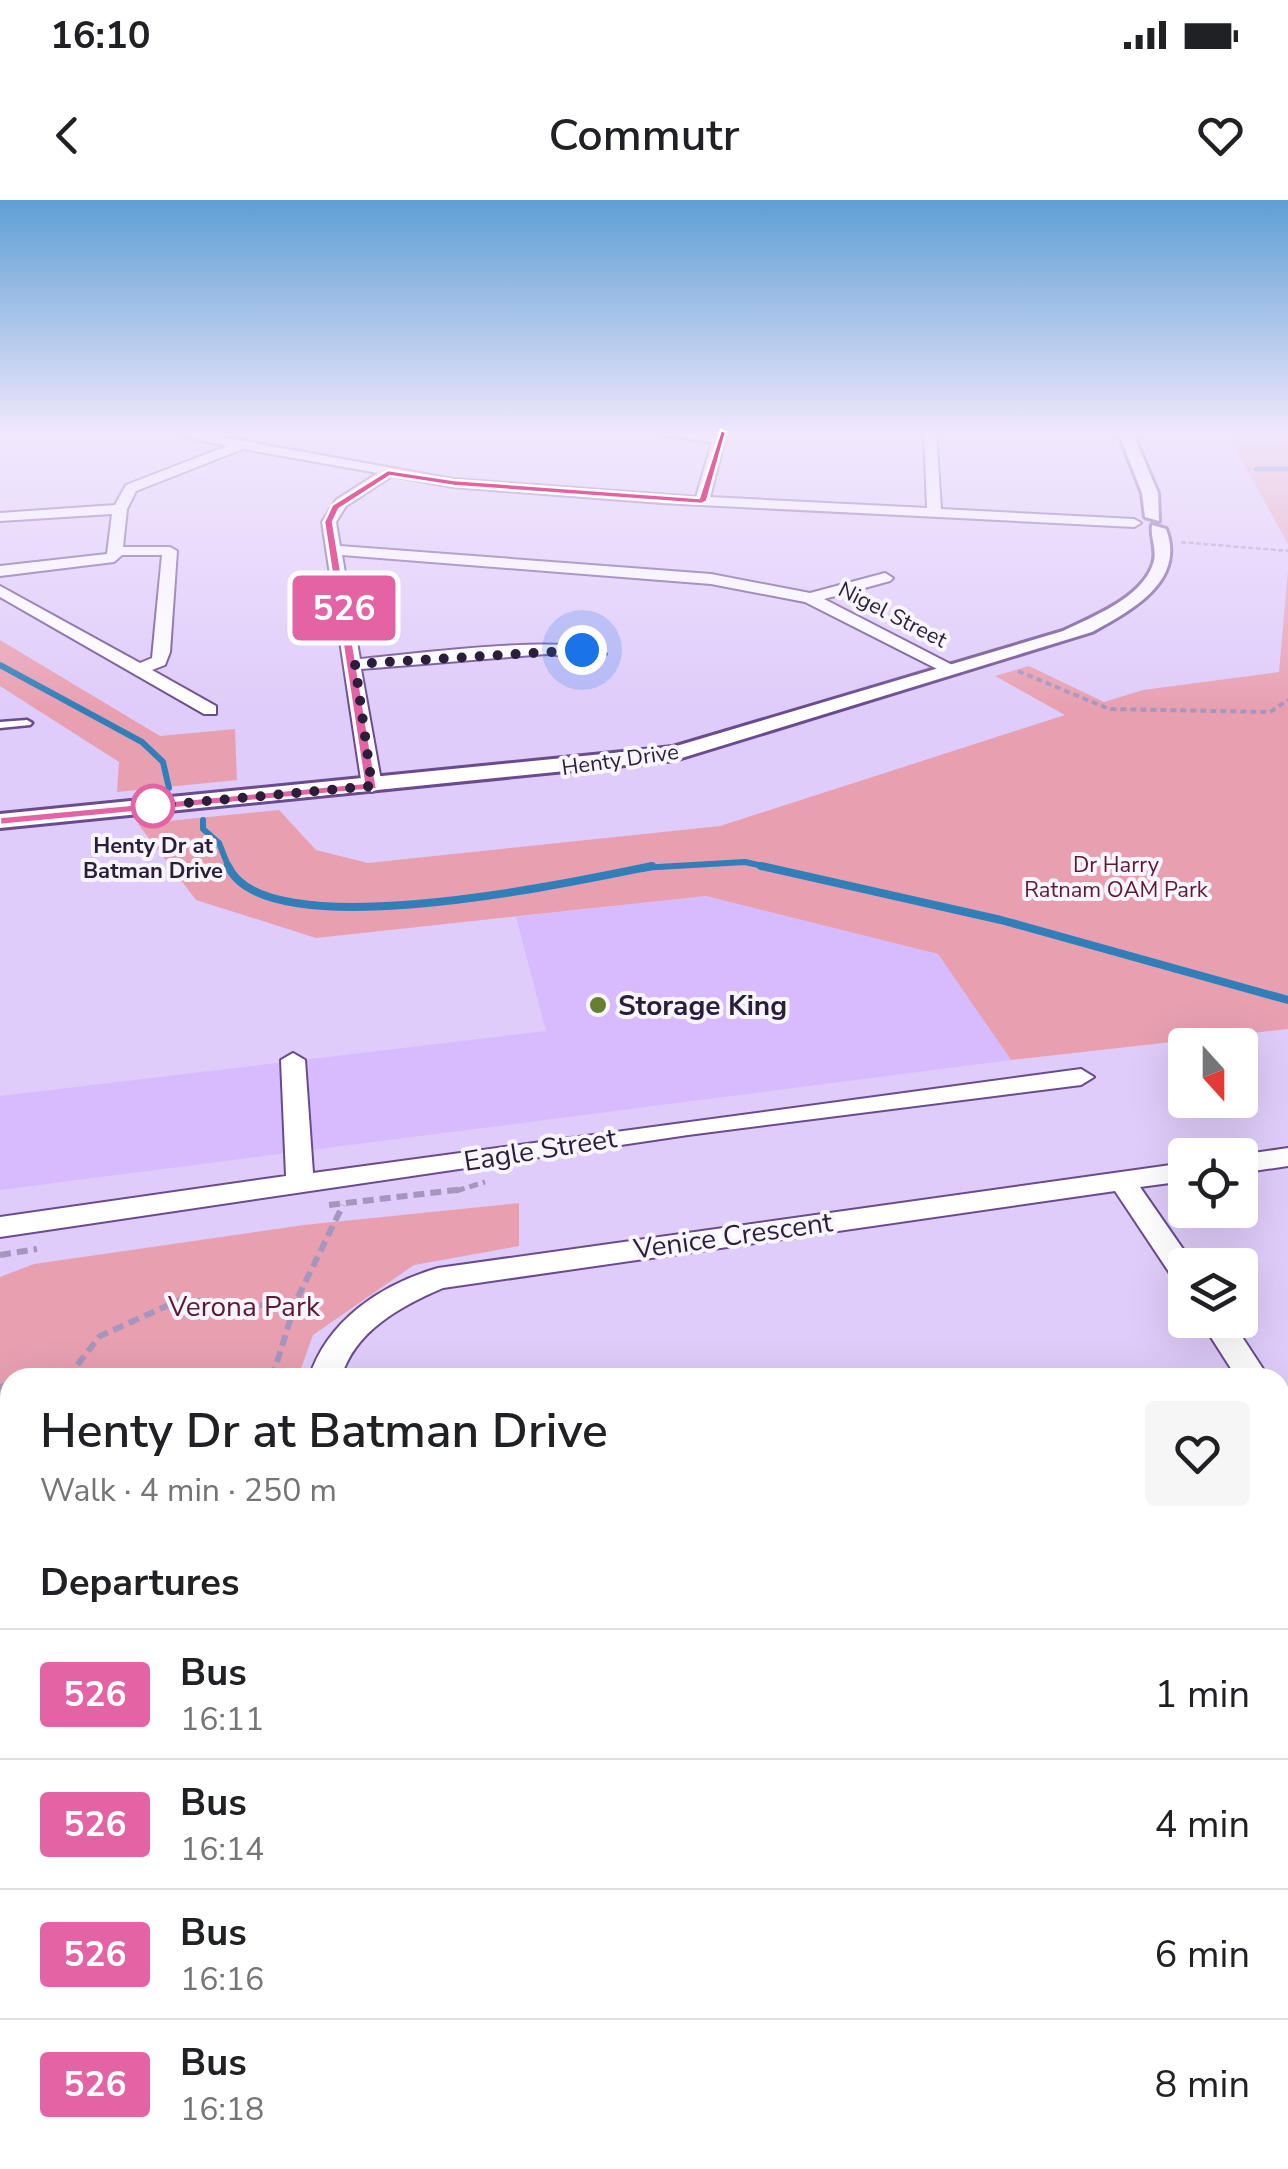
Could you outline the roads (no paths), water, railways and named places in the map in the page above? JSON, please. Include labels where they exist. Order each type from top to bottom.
[{"type":"street","points":[[0,571],[97,564],[114,558],[118,524]]},
{"type":"street","points":[[332,524],[372,786]]},
{"type":"street","points":[[1138,524],[1159,529],[1158,524]]},
{"type":"street","name":"Henty Drive","points":[[0,821],[675,753],[1070,635],[1110,615],[1154,577],[1164,561],[1159,529]]},
{"type":"street","points":[[115,542],[170,551],[162,652],[159,661],[138,670]]},
{"type":"street","name":"Nigel Street","points":[[334,550],[711,579],[810,598],[955,671]]},
{"type":"street","points":[[810,598],[885,578]]},
{"type":"street","points":[[0,591],[210,710]]},
{"type":"street","points":[[355,664],[546,649],[598,654]]},
{"type":"street","points":[[293,1060],[300,1184]]},
{"type":"street","name":"Eagle Street","points":[[0,1227],[669,1129],[1081,1077]]},
{"type":"street","points":[[1258,1162],[1288,1158]]},
{"type":"street","name":"Venice Crescent","points":[[329,1368],[337,1344],[351,1330],[416,1287],[438,1278],[1168,1174]]},
{"type":"street","points":[[1122,1181],[1168,1249]]},
{"type":"street","points":[[1227,1338],[1247,1368]]},
{"type":"lane","points":[[0,726],[27,723]]},
{"type":"waterway","points":[[0,665],[142,742],[163,762],[169,788]]},
{"type":"waterway","points":[[203,820],[203,829],[219,843],[228,866]]},
{"type":"waterway","points":[[642,868],[745,862],[772,868]]},
{"type":"waterway","points":[[228,866],[254,891],[299,904],[359,907],[495,895],[642,868]]},
{"type":"waterway","points":[[642,868],[652,866]]},
{"type":"waterway","points":[[761,866],[1001,920],[1288,1000]]},
{"type":"place","name":"Henty Dr at Batman Drive","points":[[153,806]]},
{"type":"place","name":"Storage King","points":[[598,1005]]},
{"type":"park label","name":"Dr Harry Ratnam OAM Park","points":[[1116,876]]},
{"type":"park label","name":"Verona Park","points":[[244,1306]]}]
